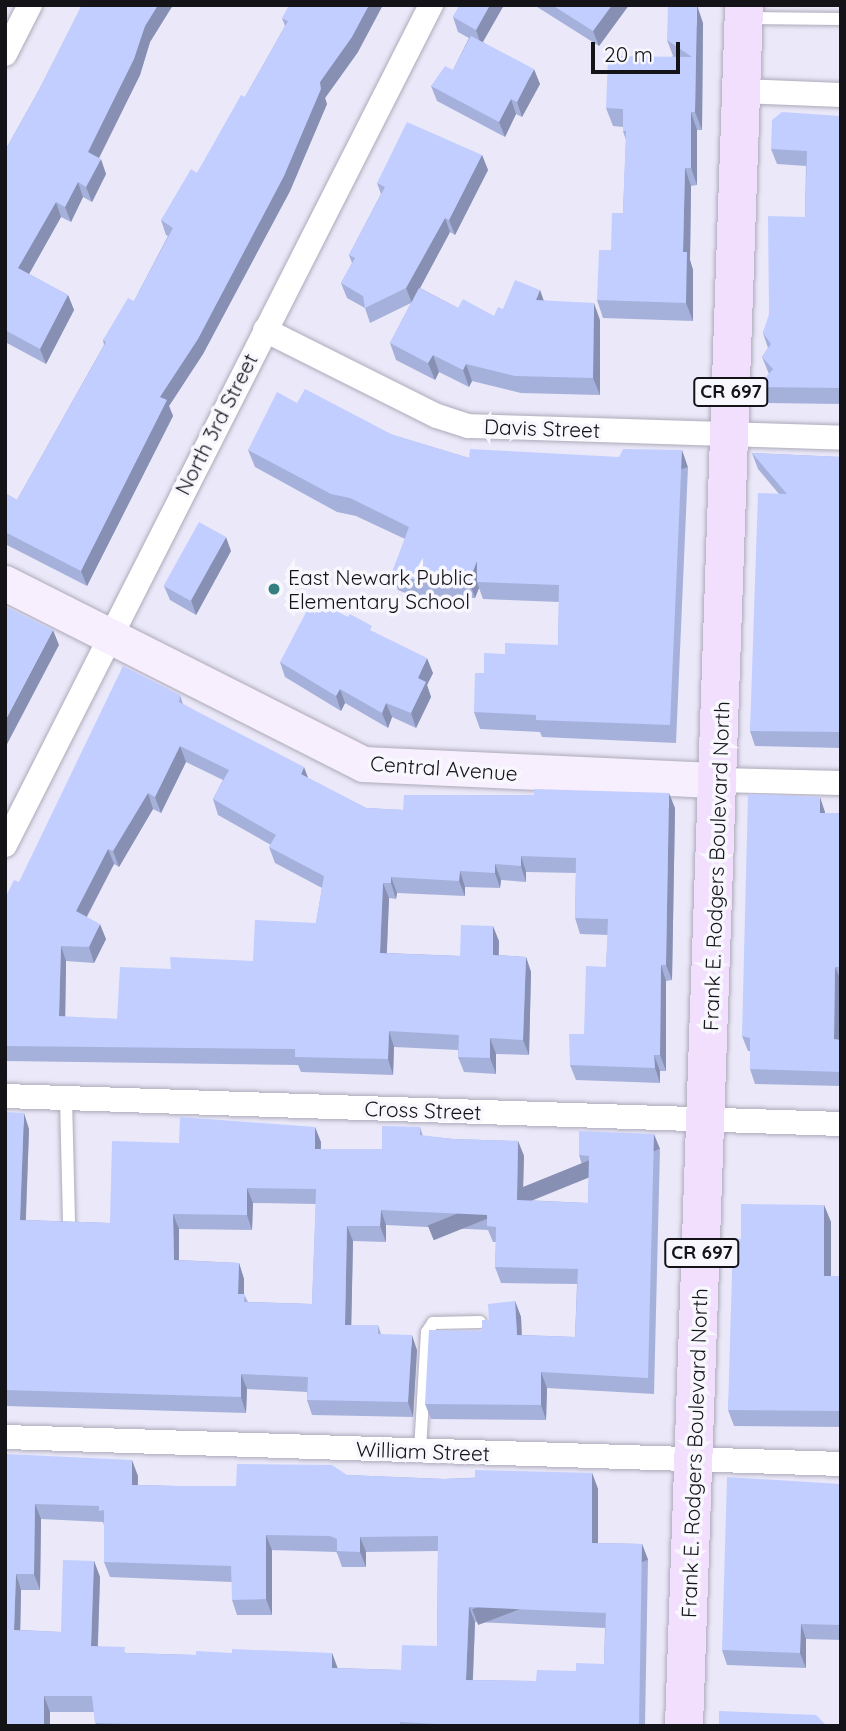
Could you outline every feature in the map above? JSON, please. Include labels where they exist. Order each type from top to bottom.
[{"type":"main road","name":"Frank E. Rodgers Boulevard North","points":[[684,1726],[744,11]]},
{"type":"main road","name":"Central Avenue","points":[[5,583],[350,759],[378,768],[719,780]]},
{"type":"street","points":[[5,54],[30,5]]},
{"type":"street","name":"North 3rd Street","points":[[5,845],[108,635],[431,5]]},
{"type":"street","points":[[741,91],[841,95]]},
{"type":"street","name":"Davis Street","points":[[265,330],[460,424],[841,438]]},
{"type":"street","name":"Central Avenue","points":[[719,780],[841,783]]},
{"type":"street","name":"Cross Street","points":[[5,1096],[841,1124]]},
{"type":"street","name":"William Street","points":[[5,1437],[841,1464]]},
{"type":"lane","points":[[744,11],[841,19]]},
{"type":"lane","points":[[66,1099],[69,1225]]},
{"type":"lane","points":[[420,1450],[428,1332],[433,1323],[480,1322]]},
{"type":"building","points":[[82,5],[158,5],[145,26],[134,59],[88,152],[101,159],[86,187],[78,182],[65,207],[56,202],[18,268],[68,295],[40,349],[5,330],[5,146],[7,147],[40,88]]},
{"type":"building","points":[[289,5],[369,5],[352,37],[320,82],[321,89],[284,176],[198,339],[160,397],[167,400],[81,571],[5,532],[5,493],[17,500],[106,342],[103,340],[128,298],[134,301],[173,228],[161,220],[191,169],[197,173],[241,95],[245,97],[288,21],[282,18]]},
{"type":"building","points":[[460,5],[490,5],[476,30],[453,17]]},
{"type":"building","points":[[552,5],[612,5],[593,31]]},
{"type":"building","points":[[668,5],[697,5],[691,168],[685,168],[683,252],[687,252],[686,303],[597,300],[599,250],[611,250],[612,213],[623,213],[626,131],[623,131],[623,109],[606,108],[608,56],[692,57],[667,40]]},
{"type":"building","points":[[471,36],[534,69],[517,102],[511,99],[499,122],[431,86],[445,66],[453,70]]},
{"type":"building","points":[[782,112],[841,116],[841,388],[758,387],[773,369],[762,357],[771,344],[763,333],[769,314],[768,216],[805,217],[807,151],[771,149],[772,120]]},
{"type":"building","points":[[407,122],[482,155],[449,220],[445,218],[406,288],[365,308],[363,296],[341,283],[355,258],[349,255],[385,187],[377,183]]},
{"type":"building","points":[[515,280],[540,290],[536,300],[594,303],[593,378],[515,376],[466,364],[463,370],[433,355],[428,363],[390,343],[419,288],[458,308],[463,299],[494,316],[498,307],[503,309]]},
{"type":"building","points":[[305,389],[393,435],[469,458],[470,449],[619,457],[623,449],[682,450],[670,725],[536,720],[536,715],[474,712],[475,673],[484,673],[484,653],[505,654],[505,643],[558,645],[559,585],[477,582],[477,561],[469,581],[409,579],[392,573],[409,527],[350,498],[331,494],[248,450],[277,392],[297,403]]},
{"type":"building","points":[[752,453],[841,457],[841,732],[750,731],[758,493],[787,494]]},
{"type":"building","points":[[199,522],[226,537],[191,601],[164,586]]},
{"type":"building","points":[[313,599],[348,617],[350,614],[372,626],[370,630],[427,658],[418,678],[426,682],[411,713],[386,703],[382,713],[340,689],[336,696],[280,662]]},
{"type":"building","points":[[5,606],[53,630],[5,721]]},
{"type":"building","points":[[123,666],[180,695],[179,702],[304,767],[301,774],[366,808],[403,810],[404,795],[534,795],[534,789],[669,793],[666,965],[661,965],[660,1055],[654,1055],[655,1068],[570,1065],[569,1034],[584,1034],[586,966],[606,967],[608,919],[575,918],[576,858],[521,856],[521,866],[495,864],[495,873],[460,871],[459,881],[391,877],[391,883],[383,883],[380,953],[460,956],[461,925],[493,926],[493,955],[526,957],[523,1040],[490,1038],[490,1058],[458,1057],[459,1035],[389,1031],[388,1059],[295,1057],[295,1049],[5,1046],[5,898],[14,880],[19,882]],"holes":[[[180,746],[229,770],[213,799],[276,835],[269,847],[324,876],[316,923],[255,920],[253,961],[170,957],[171,969],[120,967],[117,1019],[59,1016],[61,946],[89,947],[100,924],[76,911],[108,849],[113,851],[148,793],[155,797]]]},
{"type":"building","points":[[748,794],[820,797],[820,813],[841,813],[841,967],[835,967],[834,1039],[841,1040],[841,1072],[750,1069],[750,1038],[742,1036]]},
{"type":"building","points":[[5,1112],[24,1113],[20,1220],[110,1223],[112,1141],[179,1143],[180,1117],[315,1127],[315,1149],[382,1149],[382,1126],[420,1127],[420,1135],[453,1139],[518,1141],[517,1200],[588,1203],[589,1156],[579,1155],[579,1131],[654,1134],[648,1378],[541,1372],[541,1405],[425,1404],[429,1330],[482,1331],[482,1320],[489,1320],[488,1304],[515,1301],[517,1335],[575,1337],[578,1269],[495,1267],[496,1227],[487,1226],[487,1215],[381,1210],[380,1226],[347,1226],[345,1325],[378,1325],[378,1334],[412,1335],[408,1402],[307,1400],[308,1377],[241,1374],[241,1397],[5,1390]],"holes":[[[247,1188],[316,1189],[312,1304],[244,1302],[245,1294],[238,1294],[239,1263],[174,1260],[173,1214],[247,1215]]]},
{"type":"building","points":[[741,1204],[824,1205],[824,1276],[841,1276],[841,1411],[728,1410],[733,1238],[741,1239]]},
{"type":"building","points":[[5,1454],[132,1460],[132,1485],[236,1486],[237,1464],[332,1465],[347,1475],[444,1479],[475,1478],[475,1470],[592,1473],[592,1543],[642,1544],[639,1726],[473,1726],[400,1722],[400,1726],[127,1726],[95,1723],[92,1696],[44,1696],[44,1726],[5,1726]],"holes":[[[35,1504],[99,1506],[99,1511],[104,1510],[104,1562],[231,1566],[232,1600],[266,1599],[266,1535],[330,1536],[337,1539],[337,1551],[360,1552],[360,1537],[438,1536],[437,1646],[402,1645],[401,1670],[332,1668],[332,1653],[232,1649],[232,1653],[196,1651],[196,1655],[124,1653],[125,1647],[91,1646],[94,1561],[63,1560],[61,1632],[14,1630],[16,1574],[34,1574]],[[469,1607],[606,1613],[604,1664],[576,1663],[576,1671],[537,1670],[536,1681],[466,1680]]]},
{"type":"building","points":[[727,1477],[841,1484],[841,1625],[801,1624],[800,1653],[722,1650]]},
{"type":"building","points":[[719,1711],[816,1715],[827,1726],[719,1726]]},
{"type":"place","name":"East Newark Public Elementary School","points":[[274,589]]}]
